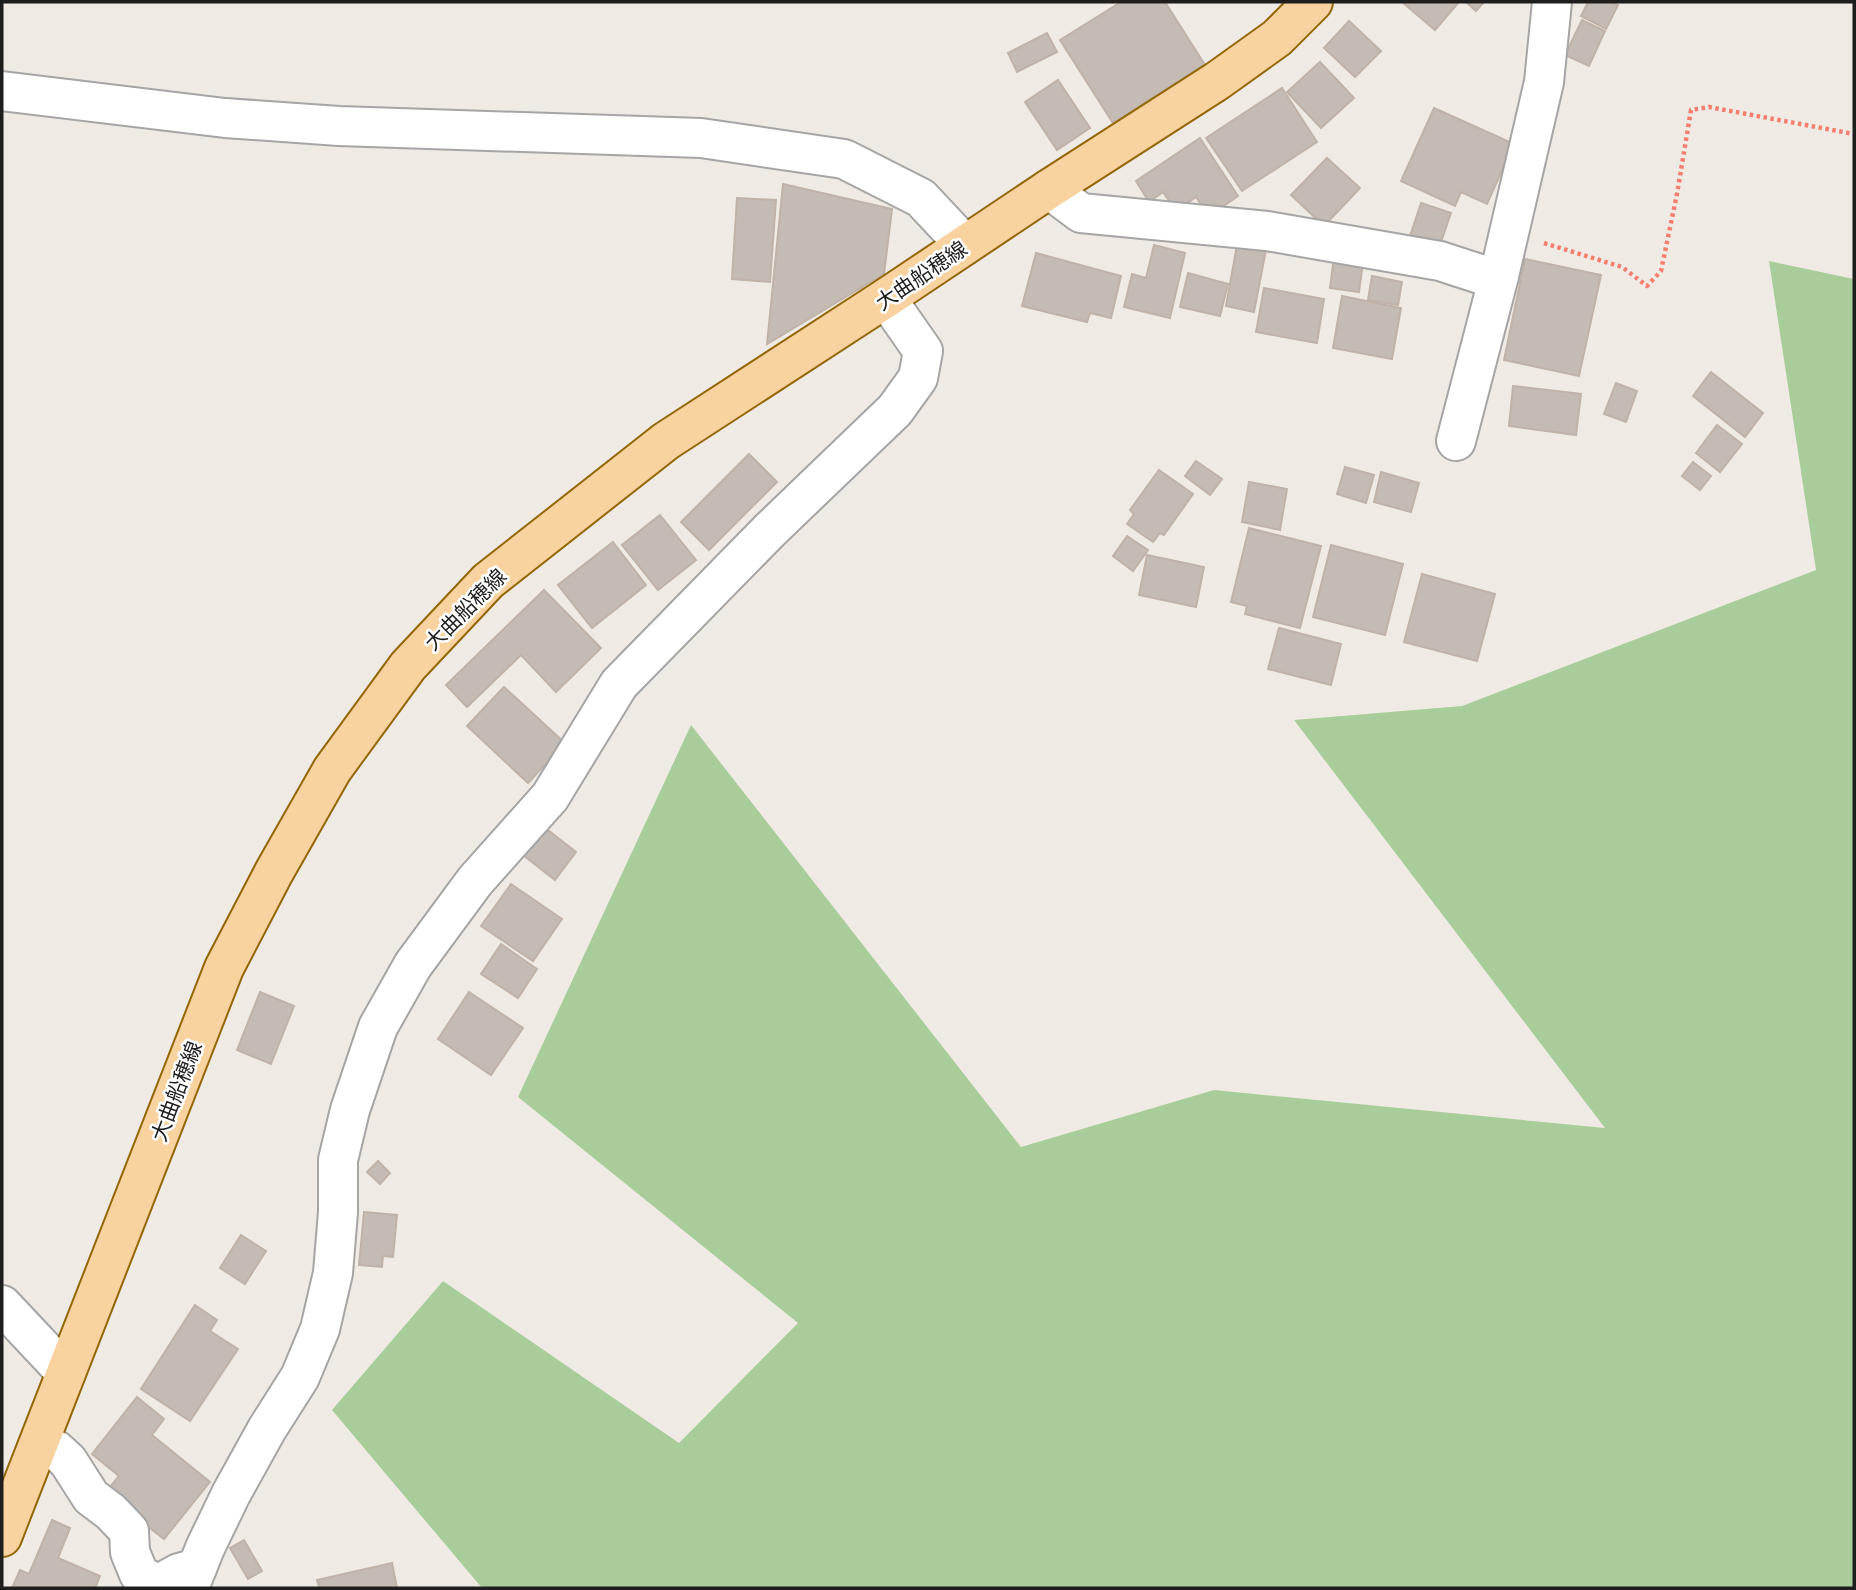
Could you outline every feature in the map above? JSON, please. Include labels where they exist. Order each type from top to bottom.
[{"type":"main road","name":"大曲船穂線","points":[[2,1537],[224,968],[332,770],[408,666],[488,581],[666,441],[1217,81],[1277,37],[1313,2]]},
{"type":"street","points":[[1456,441],[1510,232],[1544,82],[1552,2]]},
{"type":"street","points":[[2,91],[225,118],[339,126],[701,138],[844,159],[921,198],[965,245]]},
{"type":"street","points":[[1049,189],[1081,213],[1267,231],[1440,261],[1486,276],[1499,276]]},
{"type":"street","points":[[56,1450],[68,1461],[91,1497],[130,1531],[130,1552],[139,1574],[157,1585],[179,1573],[202,1573],[231,1493],[300,1377],[320,1329],[333,1273],[338,1212],[338,1160],[350,1110],[378,1027],[413,965],[475,881],[551,797],[619,684],[769,531],[895,410],[918,378],[923,351],[886,298]]},
{"type":"street","points":[[2,1305],[66,1373]]},
{"type":"path","points":[[1510,232],[1622,267],[1647,286],[1661,271],[1691,110],[1709,107],[1854,134]]},
{"type":"green space","points":[[1769,261],[1854,279],[1854,1588],[482,1588],[332,1410],[443,1281],[679,1443],[798,1323],[518,1097],[691,725],[1021,1147],[1214,1090],[1605,1128],[1294,720],[1462,706],[1816,570]]},
{"type":"building","points":[[1121,2],[1165,2],[1205,65],[1113,123],[1060,40]]},
{"type":"building","points":[[1402,2],[1459,2],[1435,30]]},
{"type":"building","points":[[1466,2],[1484,2],[1476,11]]},
{"type":"building","points":[[1588,2],[1610,2],[1618,5],[1606,29],[1581,16]]},
{"type":"building","points":[[1582,20],[1605,31],[1589,66],[1565,55]]},
{"type":"building","points":[[1349,21],[1381,51],[1355,77],[1324,48]]},
{"type":"building","points":[[1047,33],[1057,52],[1017,72],[1008,53]]},
{"type":"building","points":[[1320,62],[1354,98],[1321,128],[1287,92]]},
{"type":"building","points":[[1058,80],[1090,128],[1057,150],[1025,102]]},
{"type":"building","points":[[1282,88],[1317,142],[1242,191],[1206,138]]},
{"type":"building","points":[[1434,108],[1514,144],[1487,204],[1461,192],[1455,206],[1401,181]]},
{"type":"building","points":[[1200,138],[1238,196],[1209,216],[1196,197],[1176,211],[1163,192],[1149,202],[1136,181]]},
{"type":"building","points":[[1327,158],[1360,188],[1324,226],[1291,195]]},
{"type":"building","points":[[783,184],[892,209],[884,274],[767,344]]},
{"type":"building","points":[[737,198],[776,200],[770,282],[732,279]]},
{"type":"building","points":[[1421,203],[1451,213],[1440,245],[1410,236]]},
{"type":"building","points":[[1154,245],[1185,253],[1170,318],[1124,307],[1132,274],[1146,278]]},
{"type":"building","points":[[1237,245],[1266,250],[1254,312],[1226,306]]},
{"type":"building","points":[[1036,253],[1121,276],[1111,318],[1090,313],[1087,322],[1022,306]]},
{"type":"building","points":[[1334,257],[1363,262],[1359,292],[1330,288]]},
{"type":"building","points":[[1525,259],[1601,275],[1579,376],[1504,360]]},
{"type":"building","points":[[1188,273],[1228,284],[1220,316],[1180,307]]},
{"type":"building","points":[[1372,276],[1402,282],[1398,305],[1368,300]]},
{"type":"building","points":[[1264,288],[1324,299],[1317,343],[1256,332]]},
{"type":"building","points":[[1342,296],[1401,308],[1392,359],[1333,348]]},
{"type":"building","points":[[1711,372],[1763,413],[1745,437],[1693,396]]},
{"type":"building","points":[[1616,383],[1637,391],[1626,422],[1604,414]]},
{"type":"building","points":[[1513,386],[1581,394],[1576,435],[1509,426]]},
{"type":"building","points":[[1717,425],[1742,444],[1720,472],[1696,453]]},
{"type":"building","points":[[749,454],[777,482],[709,550],[681,522]]},
{"type":"building","points":[[1196,461],[1222,479],[1210,495],[1185,476]]},
{"type":"building","points":[[1693,462],[1711,476],[1700,490],[1682,476]]},
{"type":"building","points":[[1345,467],[1374,475],[1366,503],[1337,494]]},
{"type":"building","points":[[1159,470],[1193,494],[1164,535],[1160,533],[1153,542],[1127,524],[1134,514],[1130,510]]},
{"type":"building","points":[[1381,472],[1419,483],[1411,512],[1374,502]]},
{"type":"building","points":[[1249,482],[1287,489],[1280,530],[1242,522]]},
{"type":"building","points":[[660,515],[696,560],[658,590],[622,545]]},
{"type":"building","points":[[1249,528],[1321,546],[1300,628],[1245,614],[1247,606],[1231,602]]},
{"type":"building","points":[[1127,536],[1148,550],[1133,571],[1113,556]]},
{"type":"building","points":[[613,542],[646,585],[592,628],[558,585]]},
{"type":"building","points":[[1331,545],[1403,564],[1385,635],[1313,617]]},
{"type":"building","points":[[1147,555],[1204,567],[1196,607],[1139,595]]},
{"type":"building","points":[[1422,574],[1495,594],[1477,661],[1404,642]]},
{"type":"building","points":[[544,590],[601,648],[556,692],[521,655],[467,707],[446,685]]},
{"type":"building","points":[[1279,628],[1341,644],[1331,685],[1268,669]]},
{"type":"building","points":[[504,687],[565,743],[528,783],[467,726]]},
{"type":"building","points":[[544,827],[576,852],[555,880],[523,855]]},
{"type":"building","points":[[511,884],[562,919],[533,961],[481,926]]},
{"type":"building","points":[[501,944],[537,969],[518,998],[481,974]]},
{"type":"building","points":[[260,992],[294,1006],[271,1064],[237,1050]]},
{"type":"building","points":[[469,992],[523,1028],[491,1075],[438,1039]]},
{"type":"building","points":[[378,1161],[390,1173],[380,1184],[367,1172]]},
{"type":"building","points":[[364,1212],[397,1215],[393,1257],[383,1256],[382,1267],[359,1265]]},
{"type":"building","points":[[241,1235],[266,1251],[245,1284],[220,1268]]},
{"type":"building","points":[[195,1305],[217,1320],[210,1331],[238,1349],[190,1421],[141,1389]]},
{"type":"building","points":[[137,1397],[164,1419],[152,1435],[210,1482],[164,1539],[105,1493],[119,1476],[92,1454]]},
{"type":"building","points":[[52,1520],[70,1528],[58,1558],[100,1576],[95,1588],[12,1588],[20,1570],[29,1574]]},
{"type":"building","points":[[244,1540],[262,1571],[248,1579],[230,1548]]},
{"type":"building","points":[[392,1563],[397,1588],[319,1588],[317,1580]]}]
